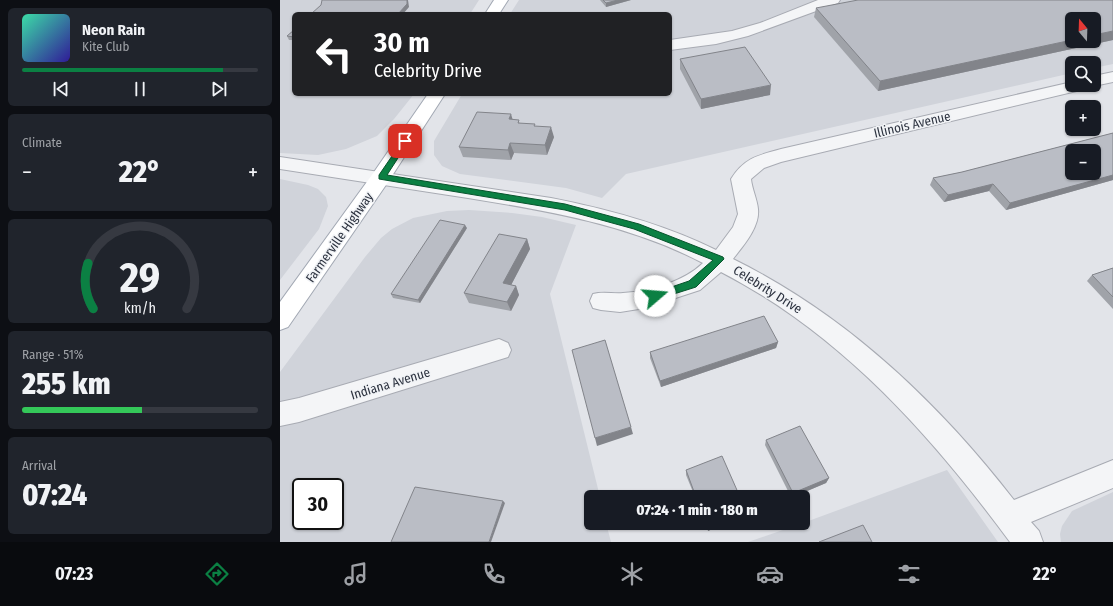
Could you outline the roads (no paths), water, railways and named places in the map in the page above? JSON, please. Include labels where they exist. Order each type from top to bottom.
[{"type":"main road","points":[[493,12],[501,0]]},
{"type":"main road","name":"Farmerville Highway","points":[[280,320],[381,177],[436,96]]},
{"type":"street","points":[[672,45],[743,34],[807,8],[833,0]]},
{"type":"street","points":[[1101,80],[1113,77]]},
{"type":"street","name":"Illinois Avenue","points":[[720,259],[734,244],[744,228],[748,215],[740,179],[746,169],[770,159],[797,152],[1065,88]]},
{"type":"street","name":"Celebrity Drive","points":[[280,163],[381,177],[565,207],[636,226],[720,259],[790,301],[844,341],[875,367],[937,429],[959,454],[1028,542]]},
{"type":"street","points":[[601,301],[615,304],[627,304],[642,301],[693,284],[720,259]]},
{"type":"street","name":"Indiana Avenue","points":[[280,414],[299,410],[499,350]]},
{"type":"street","points":[[1009,516],[1113,474]]}]
